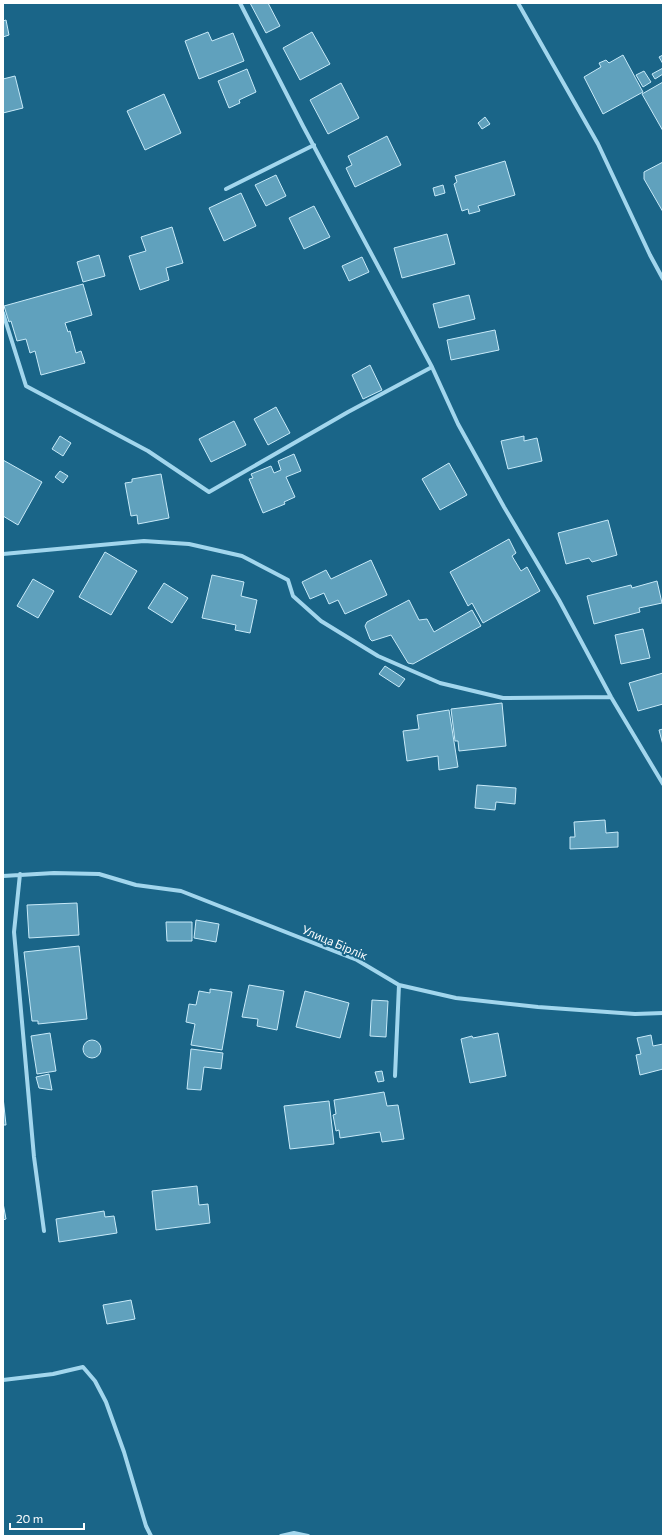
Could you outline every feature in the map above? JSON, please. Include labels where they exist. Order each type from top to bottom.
[{"type":"street","points":[[240,3],[432,367],[458,424],[504,507],[559,600],[611,697],[663,784]]},
{"type":"street","points":[[518,3],[598,144],[650,255],[663,279]]},
{"type":"street","points":[[226,190],[314,145]]},
{"type":"street","points":[[3,313],[26,386],[148,451],[209,492],[348,412],[432,367]]},
{"type":"street","points":[[3,554],[144,541],[189,544],[242,556],[288,580],[293,596],[321,621],[378,656],[440,683],[503,698],[611,697]]},
{"type":"street","name":"Улица Бірлік","points":[[3,876],[54,873],[99,874],[136,885],[181,891],[357,960],[399,985],[456,998],[538,1007],[635,1014],[663,1013]]},
{"type":"street","points":[[20,874],[14,932],[34,1157],[44,1231]]},
{"type":"street","points":[[395,1076],[399,985]]},
{"type":"street","points":[[3,1380],[53,1374],[83,1367],[95,1381],[106,1402],[124,1452],[146,1526],[151,1536]]},
{"type":"street","points":[[281,1536],[294,1532],[308,1536]]},
{"type":"building","points":[[250,3],[268,3],[280,26],[266,33]]},
{"type":"building","points":[[6,20],[9,35],[3,37],[3,21]]},
{"type":"building","points":[[208,32],[212,41],[233,33],[244,61],[199,79],[185,41]]},
{"type":"building","points":[[312,32],[330,64],[300,80],[283,48]]},
{"type":"building","points":[[623,55],[643,92],[603,114],[584,77],[601,67],[599,63],[606,60],[609,63]]},
{"type":"building","points":[[663,55],[663,64],[659,57]]},
{"type":"building","points":[[663,68],[663,74],[655,79],[652,74]]},
{"type":"building","points":[[247,69],[256,92],[239,100],[240,103],[229,108],[218,81]]},
{"type":"building","points":[[644,71],[651,82],[643,87],[636,75]]},
{"type":"building","points":[[15,76],[23,108],[3,113],[3,79]]},
{"type":"building","points":[[663,82],[663,131],[642,94]]},
{"type":"building","points":[[341,83],[359,118],[328,134],[310,100]]},
{"type":"building","points":[[164,94],[181,133],[145,150],[127,111]]},
{"type":"building","points":[[485,117],[490,124],[482,129],[478,123]]},
{"type":"building","points":[[387,136],[401,165],[355,187],[346,168],[352,165],[348,156]]},
{"type":"building","points":[[505,161],[515,195],[478,206],[480,211],[469,214],[468,209],[462,211],[454,184],[457,182],[455,176]]},
{"type":"building","points":[[663,162],[663,212],[644,179],[644,172]]},
{"type":"building","points":[[276,175],[286,196],[266,206],[255,185]]},
{"type":"building","points":[[443,185],[445,193],[435,196],[433,188]]},
{"type":"building","points":[[241,193],[256,226],[224,241],[209,208]]},
{"type":"building","points":[[314,206],[330,237],[304,249],[289,218]]},
{"type":"building","points":[[172,227],[183,263],[166,268],[169,280],[140,290],[129,256],[146,251],[141,237]]},
{"type":"building","points":[[447,234],[455,264],[402,278],[394,248]]},
{"type":"building","points":[[99,255],[105,276],[83,282],[77,262]]},
{"type":"building","points":[[362,257],[369,272],[349,281],[342,266]]},
{"type":"building","points":[[83,284],[92,315],[65,323],[68,332],[70,331],[76,353],[81,351],[85,363],[41,375],[35,351],[30,353],[26,339],[17,341],[11,321],[9,322],[4,306]]},
{"type":"building","points":[[469,295],[475,319],[439,328],[433,304]]},
{"type":"building","points":[[495,330],[499,350],[451,360],[447,340]]},
{"type":"building","points":[[370,365],[382,390],[363,399],[352,375]]},
{"type":"building","points":[[276,407],[290,433],[268,445],[254,419]]},
{"type":"building","points":[[234,421],[246,445],[211,462],[199,439]]},
{"type":"building","points":[[60,436],[71,443],[63,456],[52,449]]},
{"type":"building","points":[[524,436],[524,441],[537,438],[542,461],[508,469],[501,441]]},
{"type":"building","points":[[294,454],[301,471],[286,477],[295,497],[284,502],[285,504],[263,513],[249,479],[253,478],[251,474],[271,466],[274,473],[281,470],[278,461]]},
{"type":"building","points":[[3,460],[42,482],[18,525],[3,516]]},
{"type":"building","points":[[449,463],[467,495],[440,510],[422,479]]},
{"type":"building","points":[[60,471],[68,476],[63,483],[55,477]]},
{"type":"building","points":[[161,474],[169,518],[138,524],[137,515],[131,516],[125,483],[132,482],[132,479]]},
{"type":"building","points":[[608,520],[617,555],[592,562],[589,558],[566,564],[558,533]]},
{"type":"building","points":[[509,539],[516,553],[512,556],[521,571],[527,567],[540,591],[483,623],[472,603],[468,606],[450,572]]},
{"type":"building","points":[[105,552],[137,571],[111,615],[79,597]]},
{"type":"building","points":[[371,560],[387,595],[345,614],[338,600],[329,604],[324,593],[310,599],[302,582],[326,570],[331,579]]},
{"type":"building","points":[[212,575],[244,582],[241,596],[257,600],[250,633],[235,630],[236,625],[202,618]]},
{"type":"building","points":[[33,579],[54,591],[38,618],[17,606]]},
{"type":"building","points":[[657,581],[662,603],[639,608],[640,612],[594,624],[587,596],[631,585],[632,588]]},
{"type":"building","points":[[164,583],[188,598],[172,623],[148,608]]},
{"type":"building","points":[[409,600],[419,620],[427,619],[434,632],[472,610],[481,626],[413,664],[408,663],[391,635],[372,641],[365,626],[367,622]]},
{"type":"building","points":[[643,629],[650,658],[621,664],[615,635]]},
{"type":"building","points":[[385,666],[405,679],[399,687],[379,674]]},
{"type":"building","points":[[663,673],[663,704],[638,711],[629,683]]},
{"type":"building","points":[[502,703],[506,746],[459,751],[458,741],[455,741],[451,709]]},
{"type":"building","points":[[449,710],[458,767],[439,770],[438,756],[407,761],[403,731],[419,729],[417,715]]},
{"type":"building","points":[[663,729],[663,745],[659,730]]},
{"type":"building","points":[[477,785],[516,788],[515,804],[496,802],[495,810],[475,808]]},
{"type":"building","points":[[605,820],[606,833],[618,832],[618,847],[570,849],[570,837],[575,837],[574,822]]},
{"type":"building","points":[[77,903],[79,935],[29,938],[27,905]]},
{"type":"building","points":[[196,920],[219,924],[216,942],[194,938]]},
{"type":"building","points":[[166,922],[192,922],[192,941],[167,941]]},
{"type":"building","points":[[79,946],[87,1019],[38,1024],[38,1021],[32,1021],[24,952]]},
{"type":"building","points":[[249,985],[284,991],[277,1030],[257,1026],[258,1019],[242,1017]]},
{"type":"building","points":[[210,989],[232,992],[222,1050],[191,1045],[195,1024],[186,1022],[189,1004],[196,1005],[199,991],[210,993]]},
{"type":"building","points":[[305,991],[349,1003],[340,1038],[296,1027]]},
{"type":"building","points":[[372,1000],[388,1001],[386,1037],[370,1036]]},
{"type":"building","points":[[50,1033],[56,1071],[37,1074],[31,1036]]},
{"type":"building","points":[[498,1033],[506,1076],[470,1083],[461,1039],[472,1036],[473,1038]]},
{"type":"building","points":[[651,1035],[653,1046],[663,1044],[663,1069],[640,1075],[636,1055],[641,1054],[637,1038]]},
{"type":"building","points":[[92,1040],[98,1043],[101,1049],[98,1055],[92,1058],[86,1055],[83,1049],[86,1043]]},
{"type":"building","points":[[191,1049],[223,1053],[221,1069],[204,1067],[201,1090],[187,1089]]},
{"type":"building","points":[[382,1071],[384,1081],[378,1082],[375,1072]]},
{"type":"building","points":[[49,1074],[52,1090],[39,1088],[36,1077]]},
{"type":"building","points":[[384,1092],[387,1106],[398,1105],[404,1139],[382,1142],[380,1132],[340,1138],[339,1130],[336,1131],[333,1115],[336,1114],[334,1100]]},
{"type":"building","points":[[3,1097],[6,1125],[3,1125]]},
{"type":"building","points":[[329,1101],[334,1144],[290,1149],[284,1106]]},
{"type":"building","points":[[197,1186],[199,1205],[208,1204],[210,1223],[156,1230],[152,1191]]},
{"type":"building","points":[[3,1203],[6,1219],[3,1220]]},
{"type":"building","points":[[104,1211],[105,1217],[114,1216],[117,1233],[59,1242],[56,1219]]},
{"type":"building","points":[[131,1300],[135,1319],[107,1324],[103,1305]]}]
